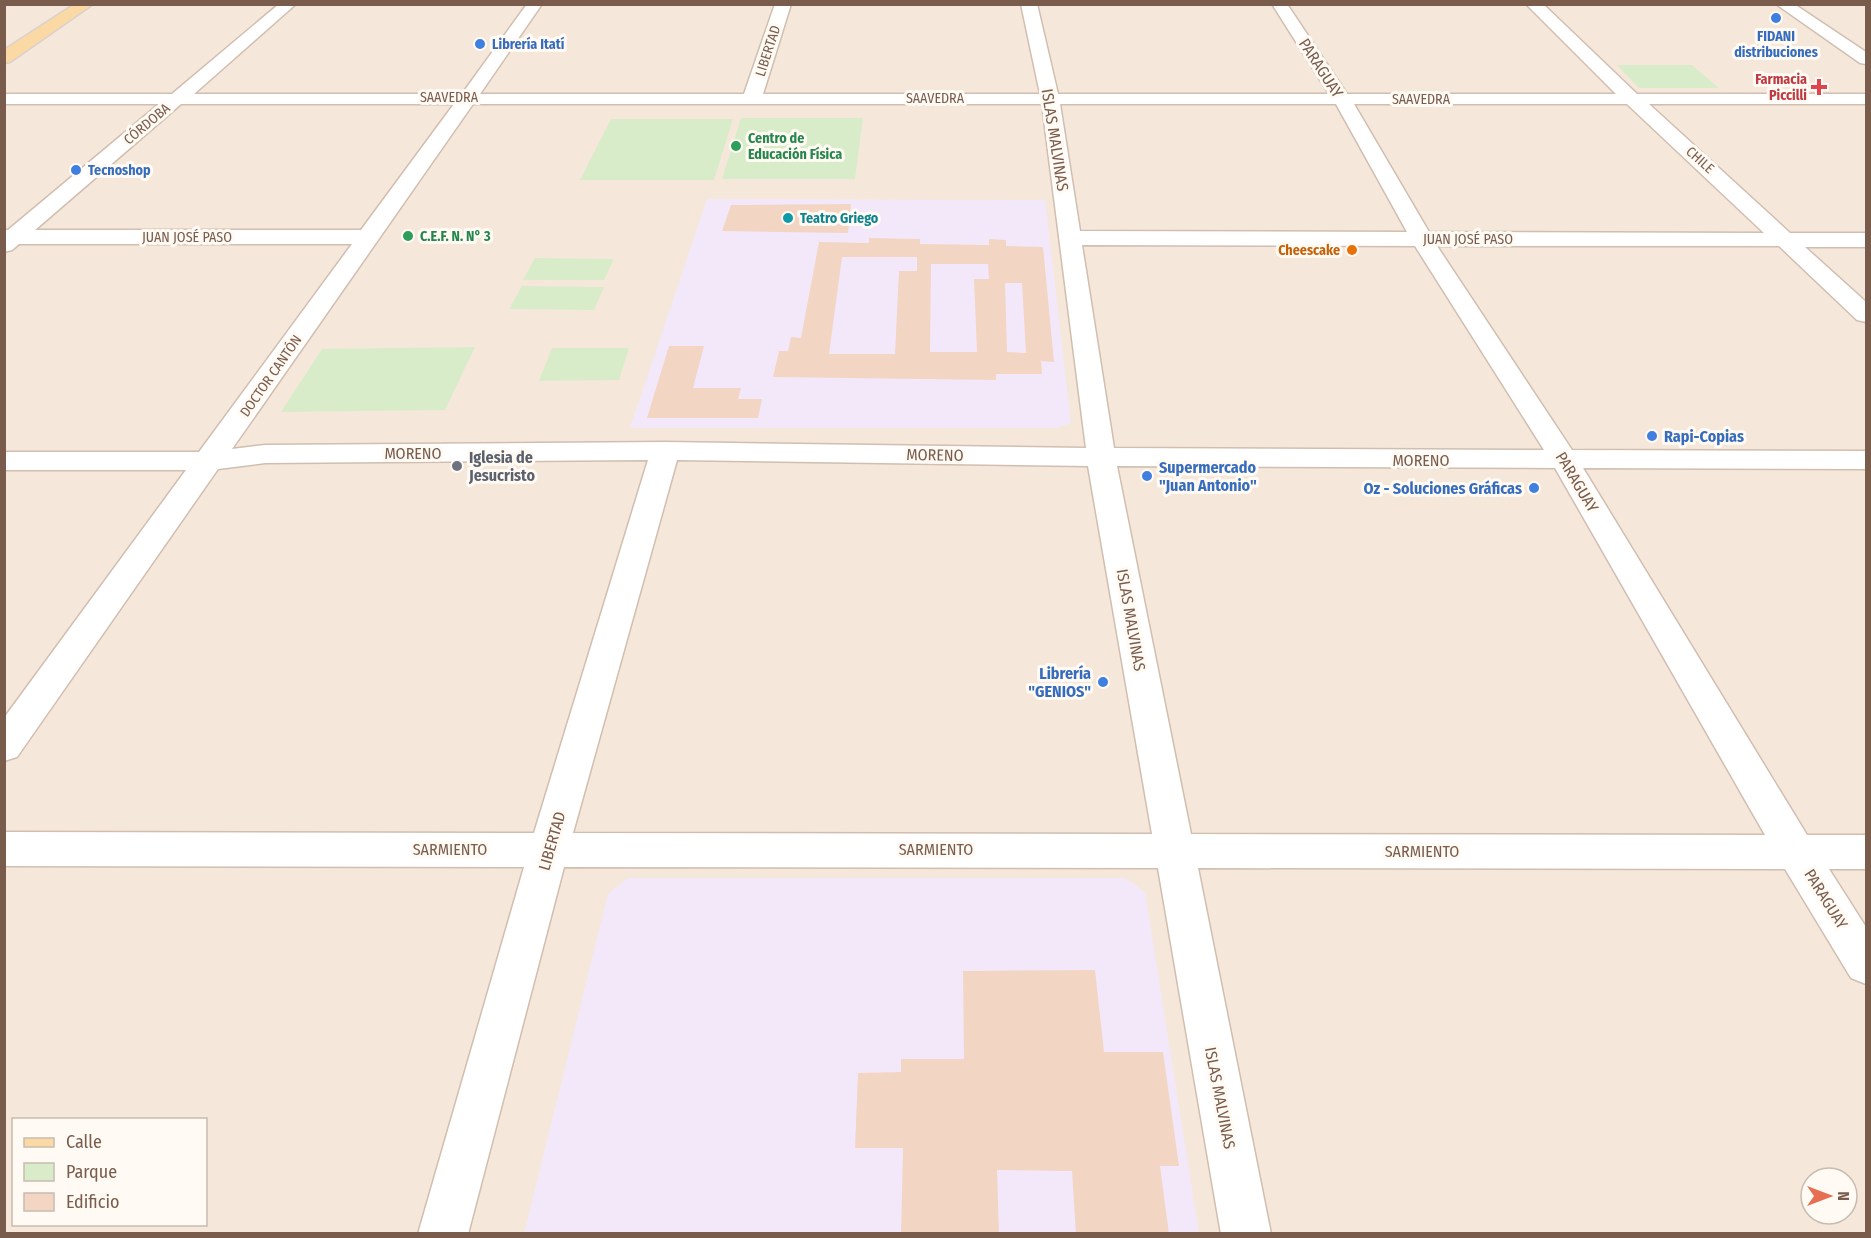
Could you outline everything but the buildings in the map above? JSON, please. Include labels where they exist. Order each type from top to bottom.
[{"type":"main road","points":[[4,44],[69,4]]},
{"type":"main road","points":[[4,57],[86,4]]},
{"type":"street","name":"CÓRDOBA","points":[[8,239],[289,4]]},
{"type":"street","name":"DOCTOR CANTÓN","points":[[4,747],[211,461],[535,4]]},
{"type":"street","name":"LIBERTAD","points":[[752,98],[783,4]]},
{"type":"street","name":"ISLAS MALVINAS","points":[[1029,4],[1050,98],[1101,458],[1246,1233]]},
{"type":"street","name":"PARAGUAY","points":[[1279,4],[1341,98],[1422,239],[1565,460],[1796,852],[1866,964]]},
{"type":"street","name":"CHILE","points":[[1533,4],[1632,99],[1866,315]]},
{"type":"street","points":[[1783,4],[1866,59]]},
{"type":"street","name":"SAAVEDRA","points":[[4,99],[468,97],[1866,99]]},
{"type":"street","name":"JUAN JOSÉ PASO","points":[[8,239],[369,237]]},
{"type":"street","name":"JUAN JOSÉ PASO","points":[[1070,238],[1866,240]]},
{"type":"street","name":"LIBERTAD","points":[[443,1233],[549,849],[665,451]]},
{"type":"street","name":"MORENO","points":[[4,461],[211,461],[265,454],[665,451],[1101,458],[1866,460]]},
{"type":"street","name":"SARMIENTO","points":[[4,849],[1173,849],[1866,852]]},
{"type":"shaded area","points":[[5,5],[1866,5],[1866,1233],[5,1234]]},
{"type":"shaded area","points":[[707,199],[1045,200],[1071,423],[1057,428],[630,428]]},
{"type":"shaded area","points":[[628,878],[1125,878],[1145,892],[1199,1233],[524,1234],[608,894]]},
{"type":"green space","points":[[1617,65],[1692,65],[1719,88],[1639,88]]},
{"type":"green space","points":[[741,118],[863,118],[855,179],[722,179]]},
{"type":"green space","points":[[611,119],[733,119],[714,180],[580,180]]},
{"type":"green space","points":[[535,258],[614,259],[604,280],[523,280]]},
{"type":"green space","points":[[522,286],[604,287],[594,310],[509,309]]},
{"type":"green space","points":[[475,347],[445,410],[281,412],[322,349]]},
{"type":"green space","points":[[552,348],[629,348],[619,380],[539,381]]},
{"type":"place","name":"FIDANI distribuciones","points":[[1776,18]]},
{"type":"place","name":"Librería Itatí","points":[[480,44]]},
{"type":"place","name":"Farmacia Piccilli","points":[[1819,87]]},
{"type":"place","name":"Centro de Educación Física","points":[[736,146]]},
{"type":"place","name":"Tecnoshop","points":[[76,170]]},
{"type":"place","name":"Teatro Griego","points":[[788,218]]},
{"type":"place","name":"C.E.F. N. N° 3","points":[[408,236]]},
{"type":"place","name":"Cheescake","points":[[1352,250]]},
{"type":"place","name":"Rapi-Copias","points":[[1652,436]]},
{"type":"place","name":"Iglesia de Jesucristo","points":[[457,466]]},
{"type":"place","name":"Supermercado \"Juan Antonio\"","points":[[1147,476]]},
{"type":"place","name":"Oz - Soluciones Gráficas","points":[[1534,488]]},
{"type":"place","name":"Librería \"GENIOS\"","points":[[1103,682]]}]
